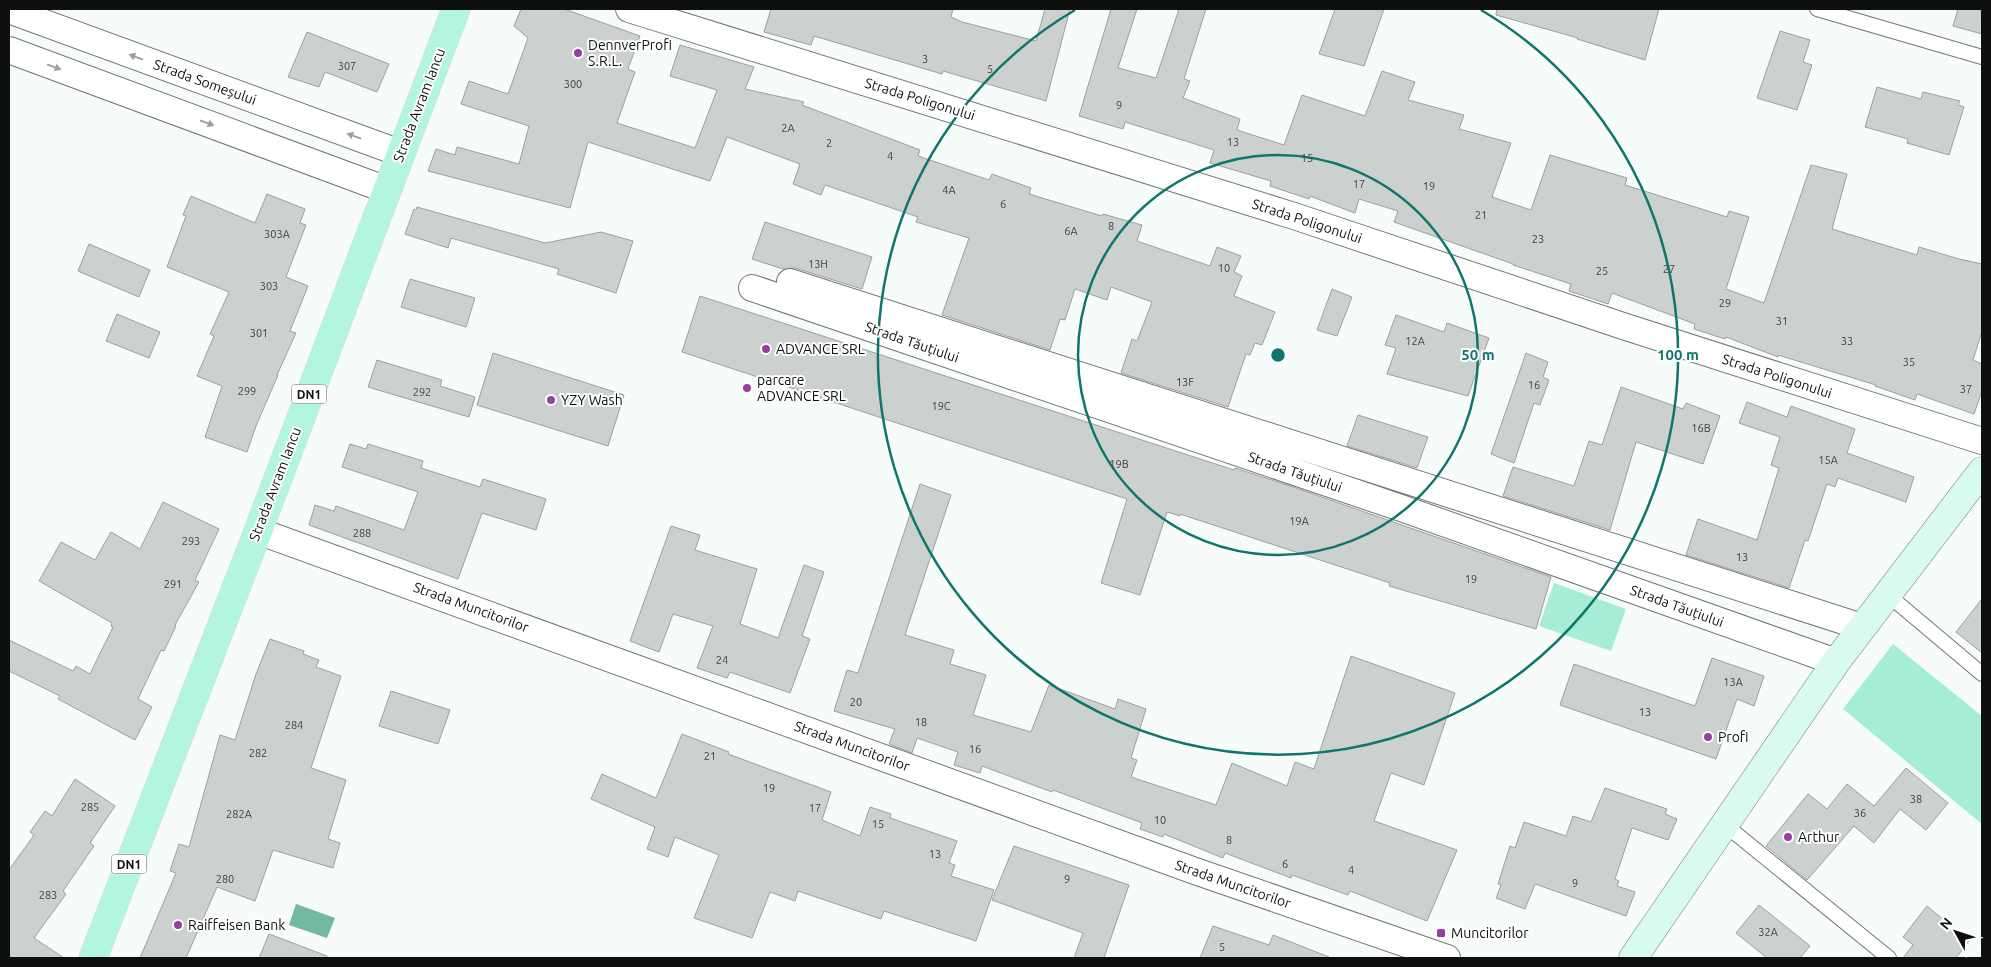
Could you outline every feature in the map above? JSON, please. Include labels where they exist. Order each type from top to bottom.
[{"type":"main road","name":"Strada Avram Iancu","points":[[92,958],[258,531],[456,9]]},
{"type":"main road","points":[[1633,958],[1836,662],[1887,594],[1978,485]]},
{"type":"street","name":"Strada Poligonului","points":[[629,9],[1294,216],[1626,327],[1982,441]]},
{"type":"street","name":"Strada Someșului","points":[[9,10],[400,153]]},
{"type":"street","points":[[9,50],[386,190]]},
{"type":"street","name":"Strada Tăuțiului","points":[[1836,662],[763,282],[1862,627]]},
{"type":"street","name":"Strada Muncitorilor","points":[[258,531],[1195,871],[1447,958]]},
{"type":"lane","points":[[1817,9],[1982,57]]},
{"type":"lane","points":[[1887,594],[1982,674]]},
{"type":"lane","points":[[1724,824],[1889,958]]},
{"type":"shaded area","points":[[1554,583],[1626,609],[1611,651],[1539,626]]},
{"type":"shaded area","points":[[1893,644],[1982,716],[1982,824],[1843,709]]},
{"type":"shaded area","points":[[296,904],[335,918],[327,938],[289,925]]},
{"type":"building","points":[[521,9],[564,9],[640,36],[628,69],[635,72],[617,123],[695,148],[717,90],[670,76],[680,45],[754,67],[745,89],[804,102],[802,105],[920,150],[918,156],[989,180],[992,174],[1031,188],[1029,194],[1102,216],[1103,214],[1142,225],[1137,241],[1210,266],[1217,247],[1241,256],[1234,272],[1242,276],[1234,296],[1275,312],[1262,345],[1255,343],[1250,355],[1246,354],[1228,407],[1121,373],[1132,339],[1137,341],[1152,302],[1111,287],[1107,300],[1075,289],[1065,320],[1060,319],[1050,350],[942,315],[969,238],[916,222],[918,217],[825,185],[821,195],[793,184],[800,164],[727,137],[710,181],[588,142],[570,208],[428,171],[436,149],[455,155],[457,147],[519,164],[529,126],[461,104],[469,81],[508,94],[528,38],[514,26]]},
{"type":"building","points":[[771,9],[953,9],[951,17],[962,22],[1036,41],[1045,9],[1070,9],[1046,101],[943,71],[942,74],[814,36],[811,45],[764,32]]},
{"type":"building","points":[[1111,9],[1137,9],[1118,68],[1156,78],[1179,9],[1206,9],[1184,79],[1190,81],[1183,98],[1240,119],[1237,130],[1284,145],[1302,95],[1365,116],[1382,71],[1415,82],[1408,100],[1464,115],[1459,129],[1511,143],[1492,197],[1531,210],[1550,155],[1627,178],[1625,185],[1727,217],[1729,211],[1749,217],[1726,289],[1764,303],[1811,165],[1847,174],[1832,229],[1917,255],[1919,247],[1982,264],[1982,331],[1973,360],[1982,364],[1982,391],[1974,414],[1917,394],[1915,400],[1876,385],[1778,355],[1778,357],[1726,337],[1725,339],[1694,329],[1695,324],[1612,293],[1608,304],[1569,291],[1571,284],[1394,222],[1398,211],[1359,199],[1355,213],[1310,196],[1309,199],[1270,186],[1271,181],[1210,163],[1214,150],[1125,122],[1123,129],[1079,116]]},
{"type":"building","points":[[1335,9],[1384,9],[1364,66],[1319,54]]},
{"type":"building","points":[[1497,9],[1659,9],[1645,60],[1578,38],[1496,15]]},
{"type":"building","points":[[1958,9],[1982,9],[1982,34],[1953,26]]},
{"type":"building","points":[[1780,31],[1810,40],[1803,62],[1812,65],[1797,110],[1757,98]]},
{"type":"building","points":[[307,32],[389,64],[377,92],[325,72],[319,87],[288,77]]},
{"type":"building","points":[[1877,87],[1921,99],[1923,92],[1960,101],[1958,105],[1964,107],[1949,155],[1907,143],[1908,139],[1865,127]]},
{"type":"building","points":[[267,194],[305,209],[300,223],[306,225],[286,277],[308,286],[290,331],[296,333],[256,426],[247,452],[205,437],[222,386],[197,376],[214,336],[210,334],[229,292],[167,267],[186,216],[183,215],[191,196],[255,223]]},
{"type":"building","points":[[417,207],[545,243],[601,232],[633,241],[616,293],[557,274],[559,269],[451,238],[448,248],[405,234],[414,209],[416,210]]},
{"type":"building","points":[[765,222],[872,257],[862,289],[795,268],[783,269],[752,259]]},
{"type":"building","points":[[89,244],[150,270],[139,297],[78,271]]},
{"type":"building","points":[[410,279],[475,298],[466,327],[401,307]]},
{"type":"building","points":[[1332,289],[1352,297],[1337,336],[1317,330]]},
{"type":"building","points":[[700,296],[1234,470],[1235,468],[1290,486],[1551,577],[1536,629],[1389,586],[1390,583],[1180,514],[1180,516],[1167,512],[1140,595],[1101,583],[1127,499],[682,352]]},
{"type":"building","points":[[117,314],[160,332],[149,358],[106,341]]},
{"type":"building","points":[[1396,315],[1444,332],[1447,323],[1489,338],[1468,396],[1387,374],[1396,348],[1385,345]]},
{"type":"building","name":"YZY Wash","points":[[493,353],[624,395],[608,446],[477,405]]},
{"type":"building","points":[[1526,353],[1548,362],[1543,377],[1549,380],[1540,405],[1534,403],[1514,463],[1491,454]]},
{"type":"building","points":[[377,360],[442,380],[440,386],[475,397],[469,417],[368,387]]},
{"type":"building","points":[[1621,387],[1683,409],[1686,403],[1720,416],[1703,464],[1636,442],[1610,530],[1503,496],[1513,467],[1574,486],[1589,441],[1602,445]]},
{"type":"building","points":[[1747,402],[1787,417],[1791,406],[1855,429],[1847,453],[1914,477],[1906,502],[1838,478],[1835,487],[1827,484],[1808,541],[1805,540],[1789,588],[1686,555],[1698,519],[1757,540],[1779,468],[1771,465],[1780,437],[1739,423]]},
{"type":"building","points":[[1358,415],[1428,437],[1417,468],[1347,446]]},
{"type":"building","points":[[350,444],[366,449],[368,444],[423,461],[421,468],[480,487],[483,479],[546,499],[536,530],[482,513],[458,579],[309,525],[315,505],[334,511],[336,506],[404,530],[418,492],[342,467]]},
{"type":"building","points":[[920,484],[951,495],[905,635],[954,650],[950,664],[986,675],[973,715],[1031,732],[1049,685],[1115,709],[1118,699],[1146,709],[1131,758],[1137,760],[1131,777],[1216,805],[1232,763],[1287,786],[1295,762],[1314,769],[1351,656],[1455,693],[1424,785],[1391,773],[1374,821],[1457,850],[1427,921],[1350,891],[1348,895],[1292,875],[1291,878],[1225,853],[1223,858],[1164,834],[1163,837],[1140,829],[1142,823],[982,766],[980,773],[954,765],[958,752],[917,738],[912,753],[889,744],[895,729],[834,711],[847,670],[858,673]]},
{"type":"building","points":[[163,502],[219,529],[195,580],[199,582],[175,625],[164,651],[161,650],[138,699],[152,707],[135,740],[58,699],[60,696],[9,671],[9,640],[73,671],[76,666],[90,674],[113,627],[111,626],[112,623],[39,581],[61,542],[95,560],[111,532],[140,549]]},
{"type":"building","points":[[671,526],[700,535],[695,550],[757,569],[740,624],[778,638],[804,565],[824,572],[802,636],[810,639],[790,693],[730,672],[727,678],[697,668],[713,626],[673,614],[659,652],[630,641]]},
{"type":"building","points":[[1982,599],[1982,653],[1956,632]]},
{"type":"building","points":[[270,639],[304,651],[303,654],[319,660],[316,667],[341,676],[311,768],[346,780],[328,839],[340,843],[333,868],[273,850],[255,901],[217,887],[186,958],[140,958],[176,873],[170,871],[179,844],[189,847],[220,735],[235,740],[256,674]]},
{"type":"building","points":[[1712,658],[1764,676],[1754,706],[1737,699],[1716,759],[1560,705],[1574,664],[1695,706]]},
{"type":"building","points":[[391,691],[450,710],[438,744],[379,726]]},
{"type":"building","points":[[682,734],[729,752],[728,754],[831,792],[822,820],[860,836],[870,807],[891,814],[890,818],[957,841],[949,863],[955,865],[951,876],[994,890],[976,941],[884,911],[881,919],[798,891],[795,901],[770,892],[752,938],[694,918],[719,855],[675,837],[668,857],[647,849],[655,827],[591,799],[602,774],[656,798]]},
{"type":"building","points":[[1906,768],[1948,803],[1926,830],[1900,809],[1874,843],[1854,826],[1807,880],[1766,846],[1808,794],[1827,809],[1847,784],[1874,806]]},
{"type":"building","points":[[75,779],[115,806],[90,843],[94,846],[63,891],[66,894],[34,938],[64,958],[9,958],[9,870],[34,835],[30,832],[45,811],[52,816]]},
{"type":"building","points":[[1605,788],[1667,809],[1665,814],[1677,819],[1668,840],[1632,828],[1615,879],[1619,881],[1617,886],[1635,892],[1626,916],[1535,884],[1525,909],[1496,898],[1501,885],[1498,884],[1510,846],[1515,848],[1524,822],[1566,836],[1573,816],[1591,822]]},
{"type":"building","points":[[1014,846],[1129,885],[1104,958],[1074,958],[1083,933],[992,900]]},
{"type":"building","points":[[1759,905],[1810,946],[1800,958],[1767,958],[1736,933]]},
{"type":"building","points":[[1927,906],[1969,941],[1956,958],[1903,958],[1913,945],[1903,937]]},
{"type":"building","points":[[1213,926],[1269,945],[1273,935],[1329,958],[1200,958]]},
{"type":"building","points":[[269,934],[327,956],[327,958],[259,958]]},
{"type":"place","name":"DennverProfi S.R.L.","points":[[578,53]]},
{"type":"place","name":"ADVANCE SRL","points":[[766,349]]},
{"type":"place","name":"parcare ADVANCE SRL","points":[[747,388]]},
{"type":"place","name":"YZY Wash","points":[[551,400]]},
{"type":"place","name":"Profi","points":[[1708,737]]},
{"type":"place","name":"Arthur","points":[[1788,837]]},
{"type":"place","name":"Raiffeisen Bank","points":[[178,925]]},
{"type":"place","name":"Muncitorilor","points":[[1441,933]]}]
